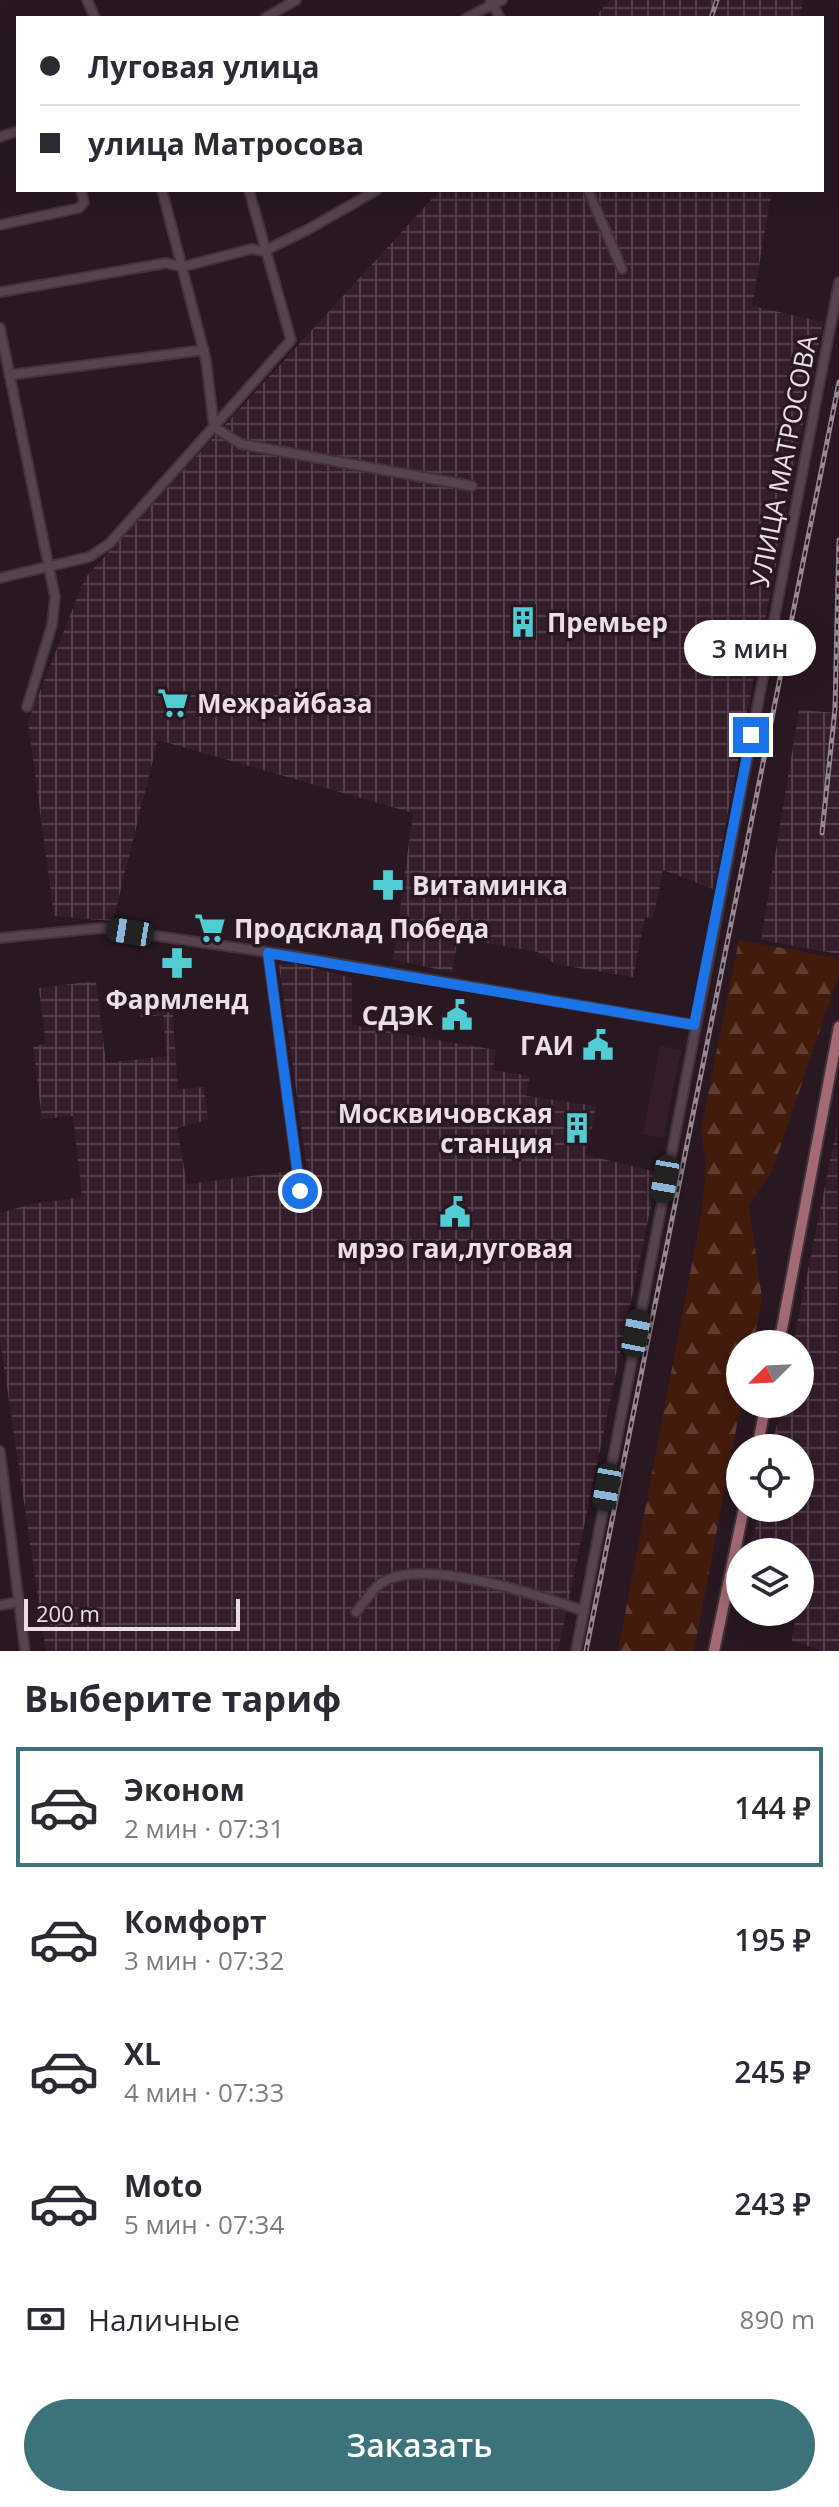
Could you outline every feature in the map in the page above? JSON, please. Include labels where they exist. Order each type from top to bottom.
[{"type":"main road","points":[[782,1330],[839,1027]]},
{"type":"main road","points":[[714,1651],[741,1522]]},
{"type":"street","points":[[268,16],[296,0]]},
{"type":"street","points":[[469,16],[502,0]]},
{"type":"street","points":[[0,225],[79,208],[84,202],[82,192]]},
{"type":"street","points":[[163,192],[204,350],[214,427]]},
{"type":"street","points":[[0,578],[89,557],[109,544],[291,340],[249,192]]},
{"type":"street","points":[[0,292],[166,263],[182,267],[251,249],[264,251],[373,192]]},
{"type":"street","points":[[589,192],[622,269]]},
{"type":"street","name":"УЛИЦА МАТРОСОВА","points":[[576,1651],[839,282]]},
{"type":"street","points":[[0,328],[55,597],[52,625],[27,707]]},
{"type":"street","points":[[9,375],[204,350]]},
{"type":"street","points":[[214,427],[241,444],[472,486]]},
{"type":"street","points":[[0,938],[102,928],[694,1025]]},
{"type":"street","points":[[268,953],[300,1191]]},
{"type":"street","points":[[0,1451],[25,1651]]},
{"type":"street","points":[[356,1612],[381,1583],[403,1575],[445,1576],[518,1588],[584,1611]]},
{"type":"street","points":[[0,1605],[19,1602]]},
{"type":"shaded area","points":[[610,0],[803,0],[800,16],[596,16]]},
{"type":"shaded area","points":[[438,192],[772,192],[752,306],[823,322],[713,889],[663,870],[653,918],[645,917],[633,977],[555,964],[538,952],[458,938],[452,972],[393,960],[413,813],[158,740],[113,921],[54,916],[28,721],[85,578]]},
{"type":"shaded area","points":[[799,710],[839,713],[839,954],[761,940]]},
{"type":"shaded area","points":[[294,963],[352,978],[352,1025],[496,1050],[493,1070],[530,1076],[526,1096],[596,1106],[586,1155],[658,1172],[558,1651],[46,1651],[0,1340],[0,1213],[31,1204],[82,1197],[73,1116],[42,1119],[33,1046],[46,1044],[39,988],[96,981],[106,1063],[167,1056],[163,1015],[141,1017],[140,1007],[172,1003],[178,1089],[204,1087],[208,1120],[177,1128],[187,1184],[307,1169],[279,965]]},
{"type":"shaded area","points":[[660,1046],[681,1050],[663,1138],[643,1134]]},
{"type":"shaded area","points":[[837,1126],[839,1651],[823,1651],[792,1641],[794,1626],[814,1626],[814,1538],[753,1538],[756,1522],[814,1522],[814,1434],[775,1434],[778,1418],[814,1418],[814,1330],[796,1330]]},
{"type":"green space","points":[[739,940],[839,959],[839,974],[772,1171],[749,1205],[762,1298],[756,1330],[726,1330],[726,1418],[738,1418],[735,1434],[726,1434],[726,1483],[694,1651],[618,1651],[702,1211],[706,1167],[701,1129]]},
{"type":"railway","points":[[712,16],[717,0]]},
{"type":"railway","points":[[586,1651],[839,382]]},
{"type":"railway","points":[[822,833],[835,709],[839,540]]},
{"type":"place","name":"Премьер","points":[[523,622]]},
{"type":"place","name":"Межрайбаза","points":[[173,703]]},
{"type":"place","name":"Витаминка","points":[[388,885]]},
{"type":"place","name":"Продсклад Победа","points":[[210,928]]},
{"type":"place","name":"Фармленд","points":[[177,963]]},
{"type":"place","name":"СДЭК","points":[[457,1015]]},
{"type":"place","name":"ГАИ","points":[[598,1045]]},
{"type":"place","name":"Москвичовская станция","points":[[577,1128]]},
{"type":"place","name":"мрэо гаи,луговая","points":[[455,1212]]},
{"type":"route","points":[[300,1191],[268,953],[694,1025],[751,735]]}]
